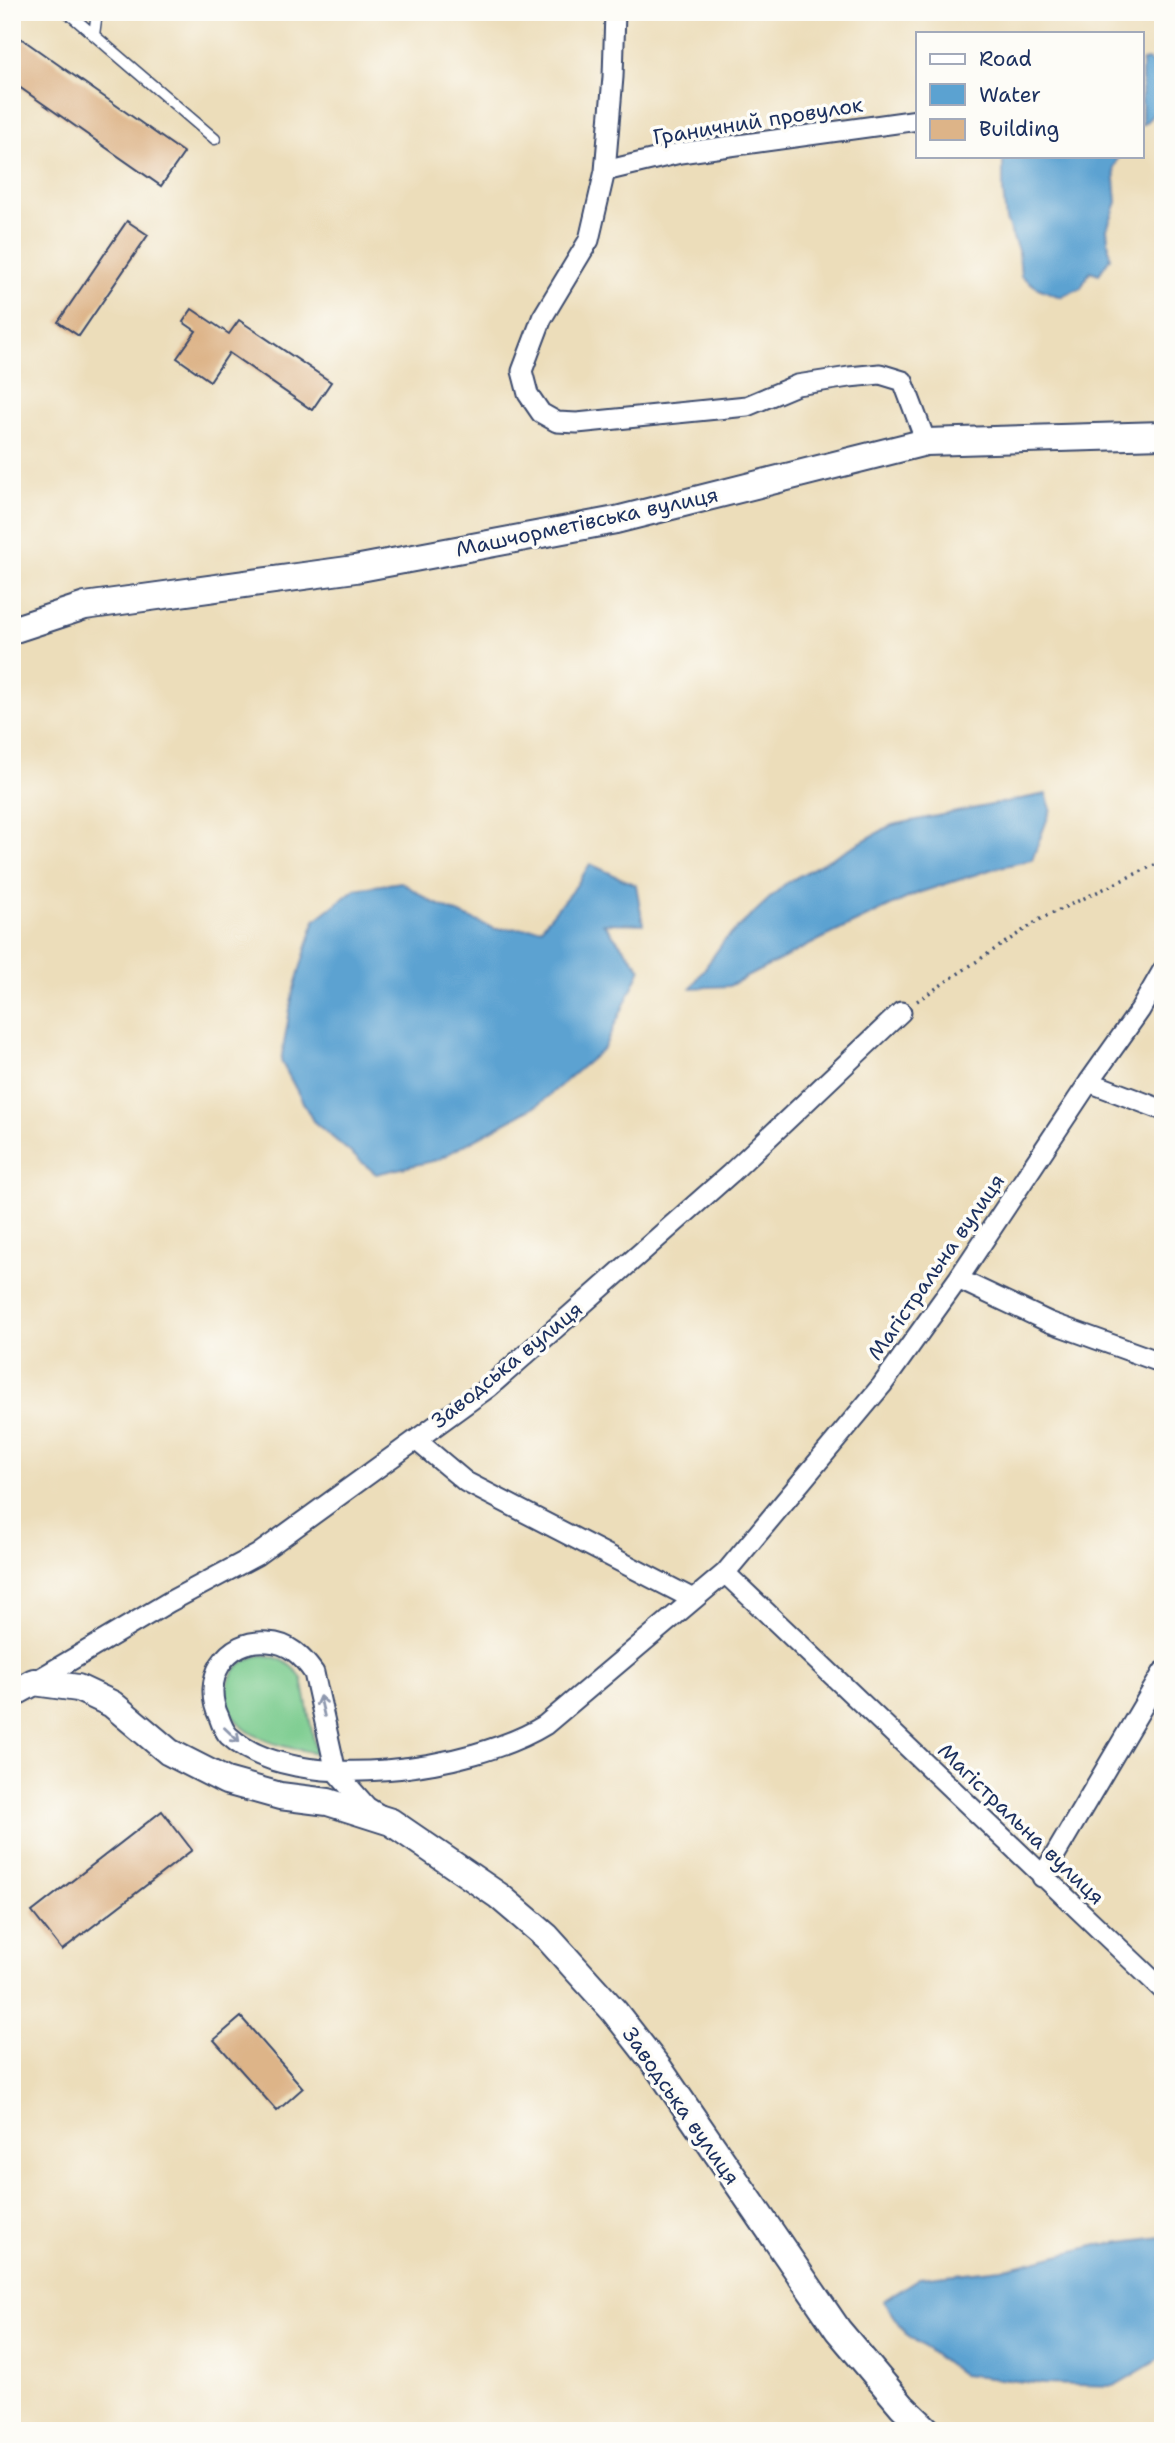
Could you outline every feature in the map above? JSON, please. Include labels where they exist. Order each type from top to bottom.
[{"type":"street","points":[[615,12],[605,171],[589,240],[542,318],[522,371],[528,394],[541,413],[557,422],[577,424],[747,406],[797,385],[880,374],[903,381],[926,442]]},
{"type":"street","name":"Граничний провулок","points":[[605,171],[680,153],[916,120]]},
{"type":"street","name":"Машчорметівська вулиця","points":[[12,630],[85,606],[355,569],[616,520],[926,442],[1163,435]]},
{"type":"street","name":"Магістральна вулиця","points":[[336,1772],[435,1763],[524,1738],[569,1707],[725,1573],[883,1385],[1140,1010],[1163,970]]},
{"type":"street","name":"Заводська вулиця","points":[[23,1688],[169,1602],[257,1555],[489,1387],[721,1182],[901,1012]]},
{"type":"street","points":[[1089,1082],[1163,1110]]},
{"type":"street","points":[[958,1279],[1049,1322],[1163,1363]]},
{"type":"street","points":[[416,1440],[466,1482],[587,1547],[693,1599]]},
{"type":"street","name":"Магістральна вулиця","points":[[725,1573],[1163,1990]]},
{"type":"street","name":"Заводська вулиця","points":[[336,1772],[260,1754],[227,1734],[217,1714],[213,1679],[219,1664],[229,1652],[244,1643],[277,1642],[305,1659],[314,1673],[336,1772],[367,1807],[499,1896],[547,1937],[614,2011],[660,2070],[838,2330],[902,2406],[928,2431]]},
{"type":"street","points":[[1042,1877],[1163,1672]]},
{"type":"street","name":"Заводська вулиця","points":[[23,1688],[78,1688],[112,1704],[169,1752],[226,1781],[280,1796],[328,1802],[391,1822]]},
{"type":"lane","points":[[67,12],[215,139]]},
{"type":"lane","points":[[94,35],[97,12]]},
{"type":"path","points":[[901,1012],[1042,918],[1163,861]]},
{"type":"green space","points":[[263,1655],[286,1662],[302,1679],[316,1753],[264,1740],[237,1722],[231,1711],[227,1687],[231,1676],[238,1666]]},
{"type":"water","points":[[1148,60],[1161,70],[1161,85],[1156,108],[1144,123],[1144,61]]},
{"type":"water","points":[[1003,158],[1118,158],[1114,168],[1117,202],[1107,229],[1110,258],[1099,274],[1090,271],[1081,288],[1060,297],[1038,288],[1021,276],[1019,253],[1006,220]]},
{"type":"water","points":[[1046,794],[1051,809],[1032,860],[996,868],[918,893],[729,986],[691,988],[724,941],[786,883],[892,825]]},
{"type":"water","points":[[590,864],[636,885],[643,924],[603,923],[641,969],[604,1048],[539,1104],[437,1160],[376,1174],[313,1121],[281,1061],[293,992],[315,920],[355,889],[401,882],[432,902],[495,929],[541,928],[576,886]]},
{"type":"water","points":[[1163,2237],[1163,2357],[1114,2386],[1043,2384],[962,2375],[905,2333],[883,2301],[919,2278],[1002,2269],[1098,2245]]},
{"type":"building","points":[[12,32],[184,153],[161,186],[12,82]]},
{"type":"building","points":[[127,221],[148,235],[79,336],[58,322]]},
{"type":"building","points":[[192,309],[229,334],[239,320],[331,382],[312,410],[229,353],[210,381],[177,358],[196,331],[183,322]]},
{"type":"building","points":[[162,1811],[192,1850],[62,1950],[32,1912]]},
{"type":"building","points":[[241,2017],[303,2088],[277,2111],[214,2040]]}]
